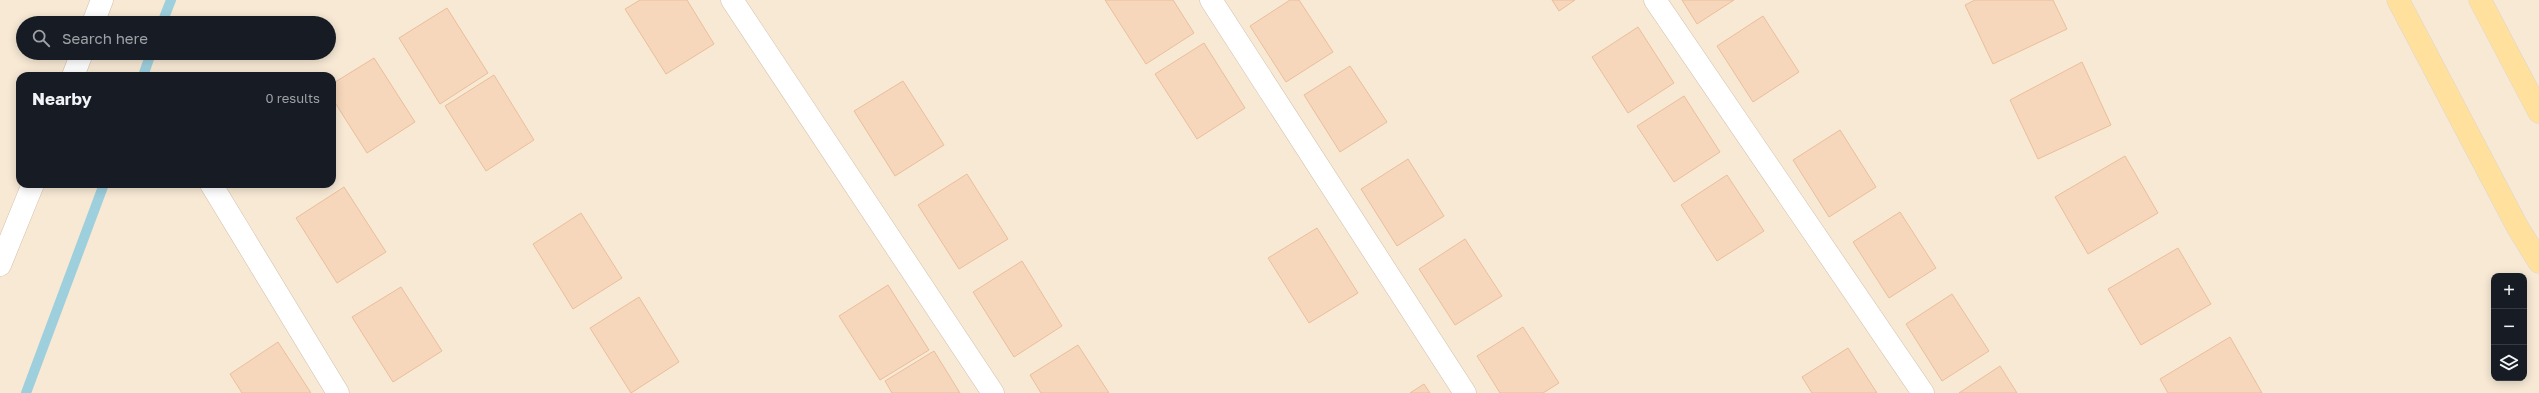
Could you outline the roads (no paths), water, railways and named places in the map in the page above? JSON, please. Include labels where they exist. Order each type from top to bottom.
[{"type":"main road","points":[[2398,0],[2515,221],[2539,262]]},
{"type":"main road","points":[[2480,0],[2539,112]]},
{"type":"street","points":[[96,16],[102,0]]},
{"type":"street","points":[[732,0],[993,393]]},
{"type":"street","points":[[1211,0],[1464,393]]},
{"type":"street","points":[[1655,0],[1923,393]]},
{"type":"street","points":[[75,72],[79,60]]},
{"type":"street","points":[[0,265],[31,188]]},
{"type":"street","points":[[213,188],[338,393]]},
{"type":"waterway","points":[[165,16],[171,0]]},
{"type":"waterway","points":[[144,72],[149,60]]},
{"type":"waterway","points":[[26,393],[103,188]]}]
